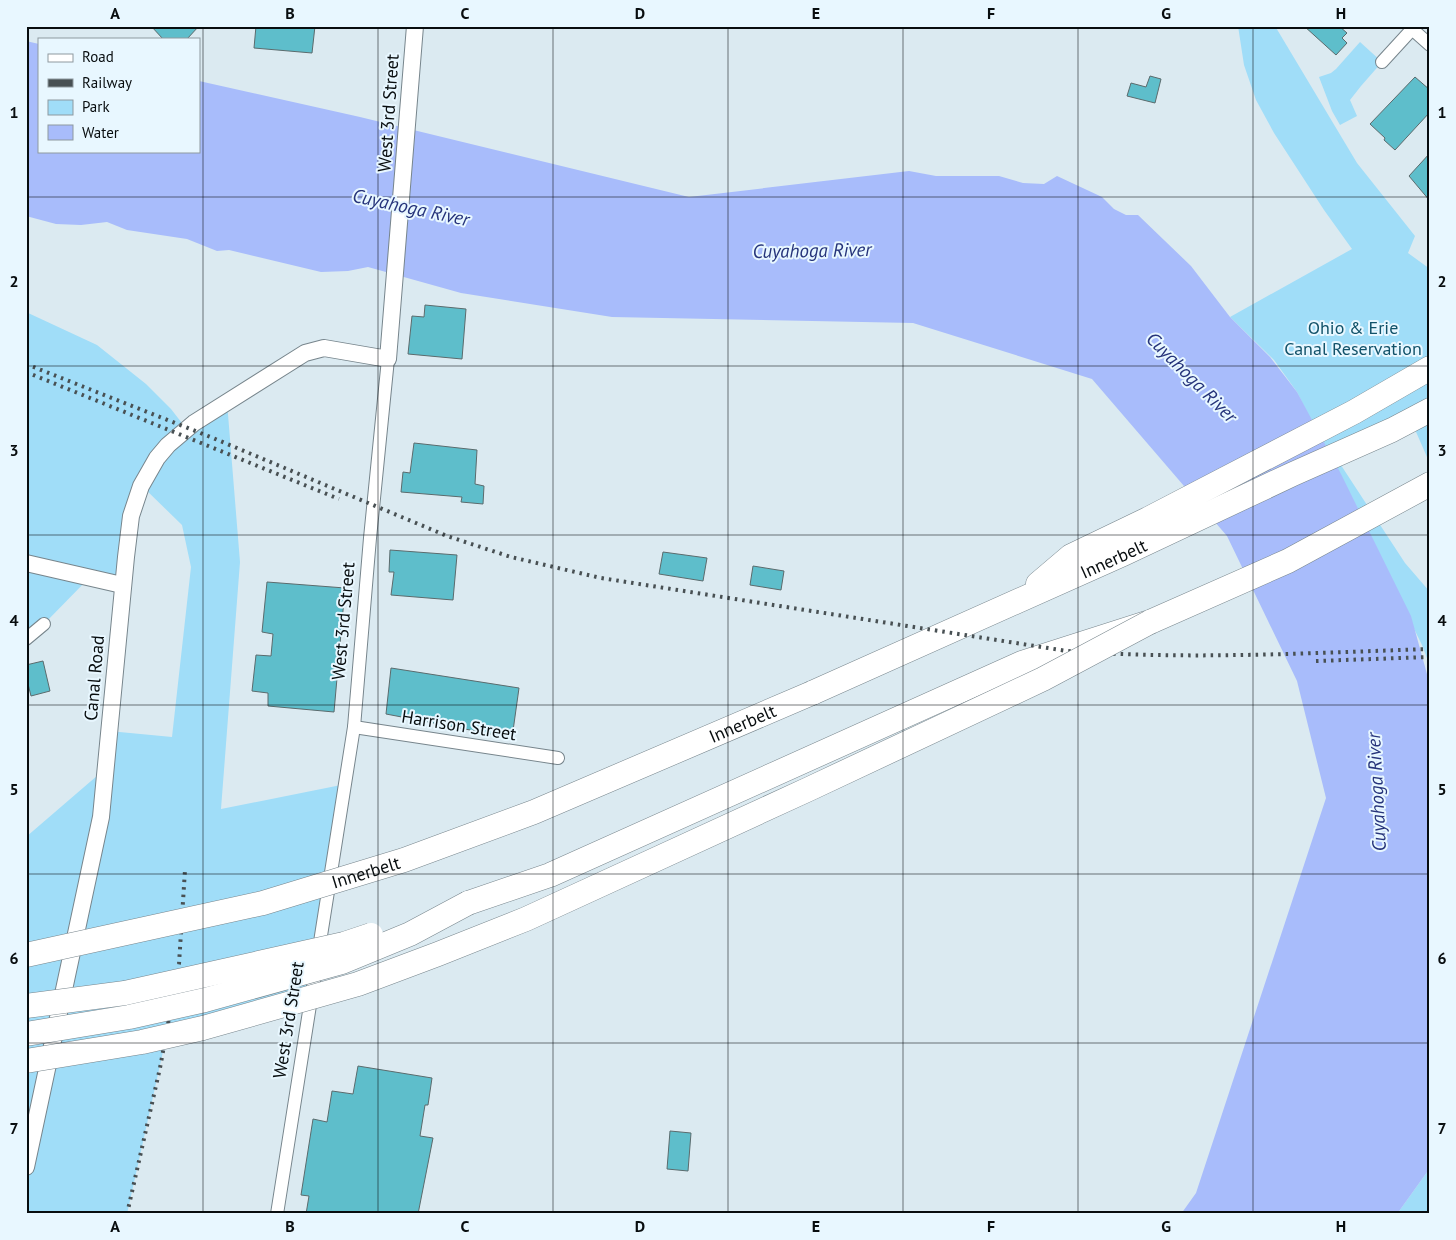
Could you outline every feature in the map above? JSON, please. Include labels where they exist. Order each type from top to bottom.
[{"type":"highway","points":[[1019,600],[1071,556],[1148,519],[1354,412],[1430,368]]},
{"type":"highway","name":"Innerbelt","points":[[26,955],[263,902],[404,860],[534,812],[812,693],[1123,554],[1392,430],[1430,410]]},
{"type":"highway","points":[[26,1061],[142,1042],[211,1026],[358,984],[526,918],[1042,680],[1150,622],[1288,560],[1430,484]]},
{"type":"highway","points":[[26,1006],[126,993],[344,944],[550,875],[1022,663],[1150,622]]},
{"type":"highway","points":[[26,1034],[129,1017],[206,1000],[342,962],[410,934],[468,903]]},
{"type":"highway","points":[[26,943],[100,938]]},
{"type":"street","name":"West 3rd Street","points":[[277,1214],[354,727],[370,538],[395,290],[415,26]]},
{"type":"street","points":[[1382,62],[1414,28],[1430,45]]},
{"type":"street","name":"Canal Road","points":[[26,1167],[101,817],[122,585],[131,516],[141,486],[157,458],[177,438],[209,413],[304,353],[324,348],[388,359]]},
{"type":"street","points":[[26,563],[122,585]]},
{"type":"street","points":[[26,639],[44,624]]},
{"type":"street","name":"Harrison Street","points":[[354,727],[558,758]]},
{"type":"green space","name":"Ohio & Erie Canal Reservation","points":[[1238,26],[1275,26],[1357,163],[1415,236],[1408,253],[1430,269],[1430,464],[1410,418],[1335,456],[1405,563],[1430,592],[1430,666],[1422,645],[1297,392],[1274,360],[1230,317],[1352,249],[1274,133],[1256,100],[1244,65]]},
{"type":"green space","points":[[1360,42],[1382,62],[1350,100],[1357,116],[1340,125],[1332,111],[1319,77],[1336,69]]},
{"type":"green space","points":[[26,312],[97,345],[146,384],[171,409],[185,427],[227,402],[240,562],[221,809],[346,784],[312,996],[166,1038],[127,1214],[26,1214],[26,837],[105,769],[109,731],[172,737],[191,567],[182,525],[142,486],[122,585],[89,578],[44,624],[26,639]]},
{"type":"green space","points":[[1430,1168],[1430,1214],[1397,1214]]},
{"type":"water","name":"Cuyahoga River","points":[[26,41],[38,44],[38,152],[200,152],[200,81],[360,117],[689,197],[909,171],[936,176],[999,176],[1023,183],[1044,184],[1057,176],[1102,197],[1114,209],[1126,215],[1138,215],[1191,266],[1230,317],[1270,357],[1297,392],[1341,474],[1411,616],[1430,685],[1430,1168],[1397,1214],[1181,1214],[1196,1193],[1326,798],[1297,681],[1227,536],[1092,379],[913,323],[612,317],[461,293],[368,267],[348,271],[321,272],[229,250],[217,251],[187,239],[127,230],[107,222],[81,225],[56,224],[26,216]]},
{"type":"building","points":[[151,26],[199,26],[188,38],[162,38]]},
{"type":"building","points":[[256,26],[315,26],[312,53],[254,48]]},
{"type":"building","points":[[1304,26],[1339,26],[1347,33],[1342,38],[1347,43],[1336,55]]},
{"type":"building","points":[[1150,76],[1161,79],[1155,103],[1127,96],[1131,83],[1146,87]]},
{"type":"building","points":[[1415,77],[1430,90],[1430,112],[1395,150],[1370,124]]},
{"type":"building","points":[[1430,153],[1430,201],[1409,176]]},
{"type":"building","points":[[425,305],[466,309],[462,359],[408,354],[412,316],[424,317]]},
{"type":"building","points":[[414,443],[477,450],[475,484],[484,486],[483,504],[461,502],[462,497],[401,492],[403,472],[410,473]]},
{"type":"building","points":[[390,550],[457,555],[453,600],[391,595],[394,572],[389,572]]},
{"type":"building","points":[[663,552],[707,558],[703,581],[659,574]]},
{"type":"building","points":[[753,566],[784,571],[781,590],[750,585]]},
{"type":"building","points":[[267,582],[345,588],[334,712],[268,706],[268,693],[252,691],[256,655],[271,656],[273,634],[262,632]]},
{"type":"building","points":[[43,661],[50,691],[31,696],[26,676],[26,665]]},
{"type":"building","points":[[391,668],[519,688],[512,738],[386,714]]},
{"type":"building","points":[[358,1066],[432,1078],[428,1105],[425,1105],[420,1136],[433,1138],[418,1214],[306,1214],[309,1196],[301,1195],[313,1119],[327,1122],[332,1091],[353,1094]]},
{"type":"building","points":[[670,1131],[691,1133],[688,1171],[667,1169]]},
{"type":"railway","points":[[26,364],[213,438],[447,536],[511,557],[601,578],[1067,651],[1112,654],[1203,655],[1430,649]]},
{"type":"railway","points":[[26,372],[339,499]]},
{"type":"railway","points":[[1316,661],[1430,657]]},
{"type":"railway","points":[[127,1214],[160,1068],[179,964],[185,870]]}]
